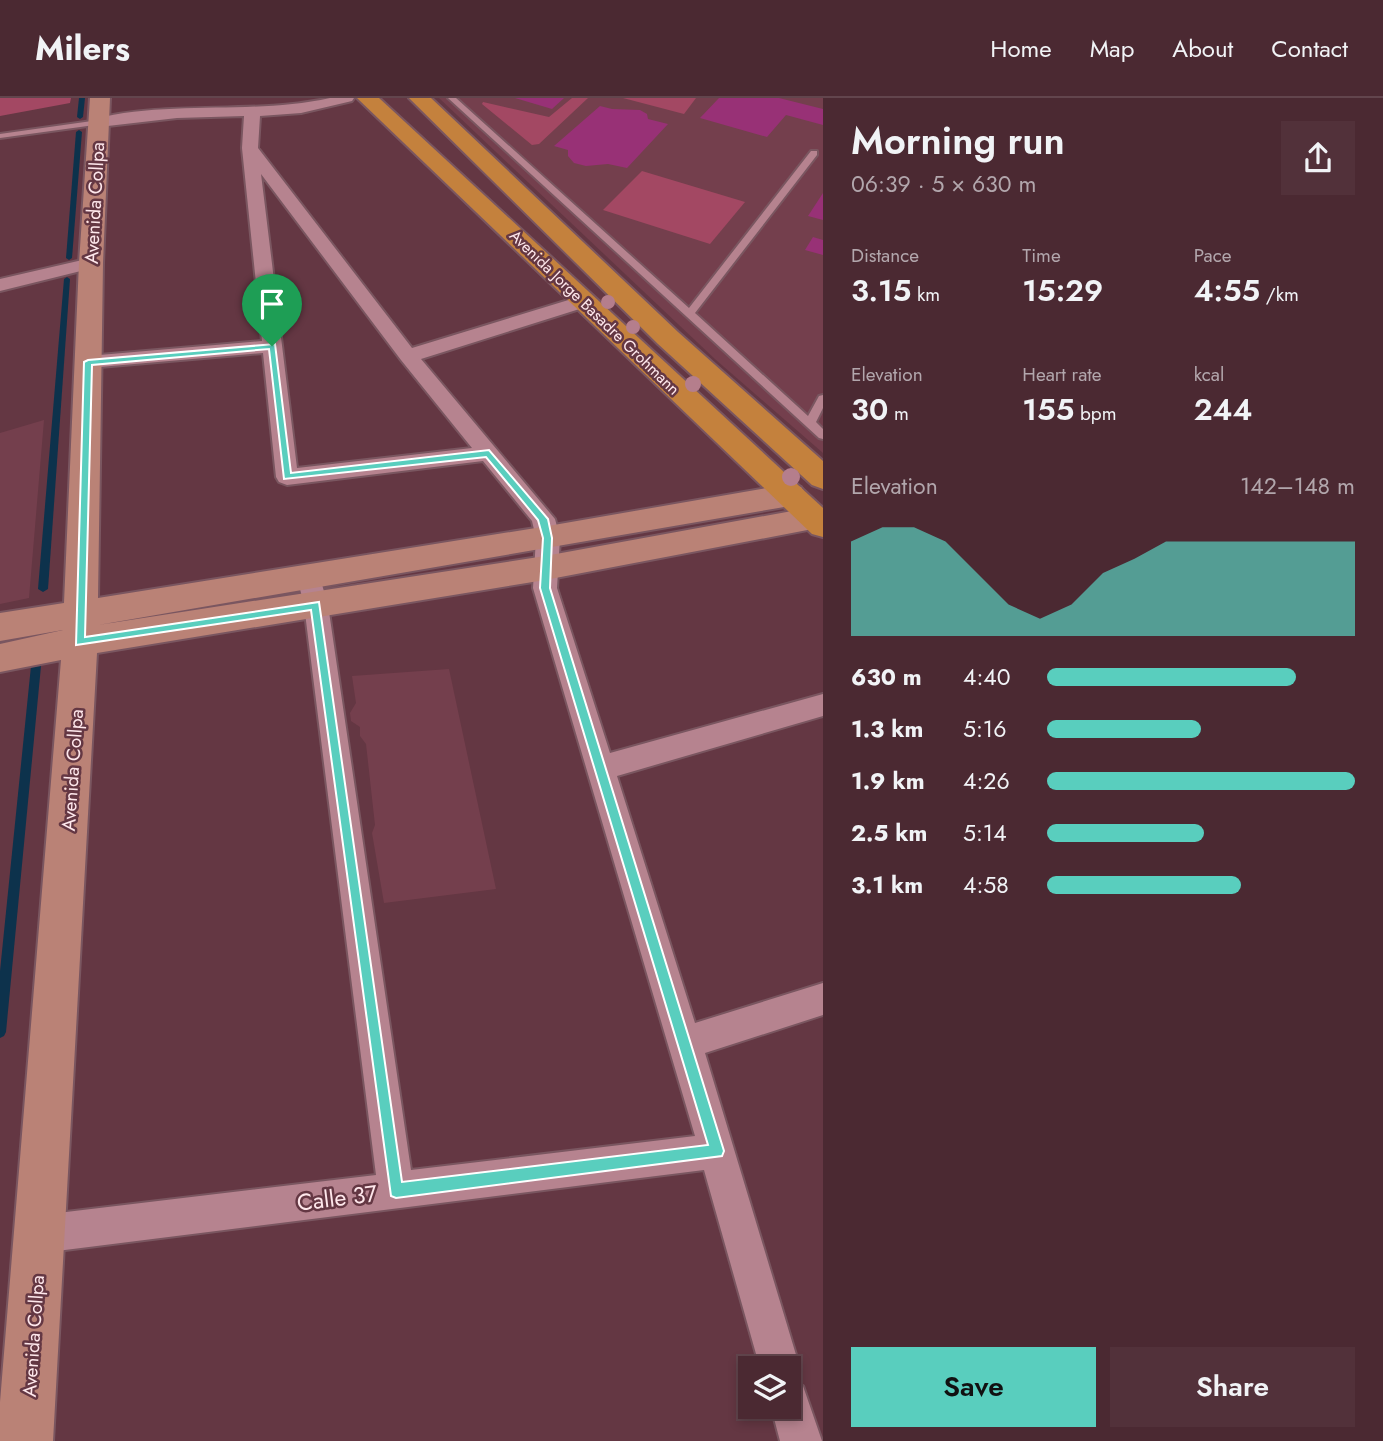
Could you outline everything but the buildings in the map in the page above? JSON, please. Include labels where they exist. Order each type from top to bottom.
[{"type":"highway","name":"Avenida Jorge Basadre Grohmann","points":[[367,98],[819,522]]},
{"type":"highway","points":[[388,98],[487,208]]},
{"type":"highway","points":[[397,98],[516,193]]},
{"type":"highway","name":"Avenida Jorge Basadre Grohmann","points":[[419,98],[668,338],[823,478]]},
{"type":"main road","name":"Avenida Collpa","points":[[25,1441],[80,629],[91,263],[100,110]]},
{"type":"main road","points":[[546,553],[790,495]]},
{"type":"main road","points":[[0,658],[80,629],[546,553],[819,522]]},
{"type":"main road","points":[[0,627],[80,629]]},
{"type":"street","points":[[100,110],[223,111],[252,114],[313,108],[347,98]]},
{"type":"street","points":[[252,114],[250,148],[287,477],[489,453]]},
{"type":"street","points":[[250,148],[408,356],[543,519],[545,588],[685,1043],[777,1356]]},
{"type":"street","points":[[0,285],[91,263]]},
{"type":"street","points":[[408,356],[582,302]]},
{"type":"street","points":[[88,362],[272,346]]},
{"type":"street","points":[[312,591],[396,1191]]},
{"type":"street","points":[[601,768],[823,705]]},
{"type":"street","points":[[685,1043],[823,999]]},
{"type":"street","name":"Calle 37","points":[[41,1234],[717,1151]]},
{"type":"street","points":[[795,1419],[801,1441]]},
{"type":"lane","points":[[452,98],[823,435]]},
{"type":"lane","points":[[0,136],[100,110]]},
{"type":"lane","points":[[689,314],[814,153]]},
{"type":"lane","points":[[810,423],[823,398]]},
{"type":"shaded area","points":[[0,98],[71,98],[70,103],[0,116]]},
{"type":"shaded area","points":[[439,98],[823,98],[823,453],[716,360]]},
{"type":"shaded area","points":[[572,98],[588,98],[539,144],[532,145],[482,104],[483,102],[549,117]]},
{"type":"shaded area","points":[[623,98],[696,98],[684,114]]},
{"type":"shaded area","points":[[642,171],[745,202],[710,244],[603,210]]},
{"type":"shaded area","points":[[44,420],[29,598],[0,604],[0,433]]},
{"type":"shaded area","points":[[449,669],[496,889],[384,903],[372,833],[375,825],[366,744],[360,736],[360,727],[351,721],[350,713],[356,703],[352,676]]},
{"type":"waterway","points":[[80,117],[82,98]]},
{"type":"waterway","points":[[69,258],[79,132]]},
{"type":"waterway","points":[[43,589],[67,279]]},
{"type":"waterway","points":[[0,1032],[36,666]]},
{"type":"route","points":[[272,346],[287,477],[489,453],[543,519],[548,538],[545,588],[717,1151],[396,1191],[316,605],[80,642],[88,362],[272,346]]}]
